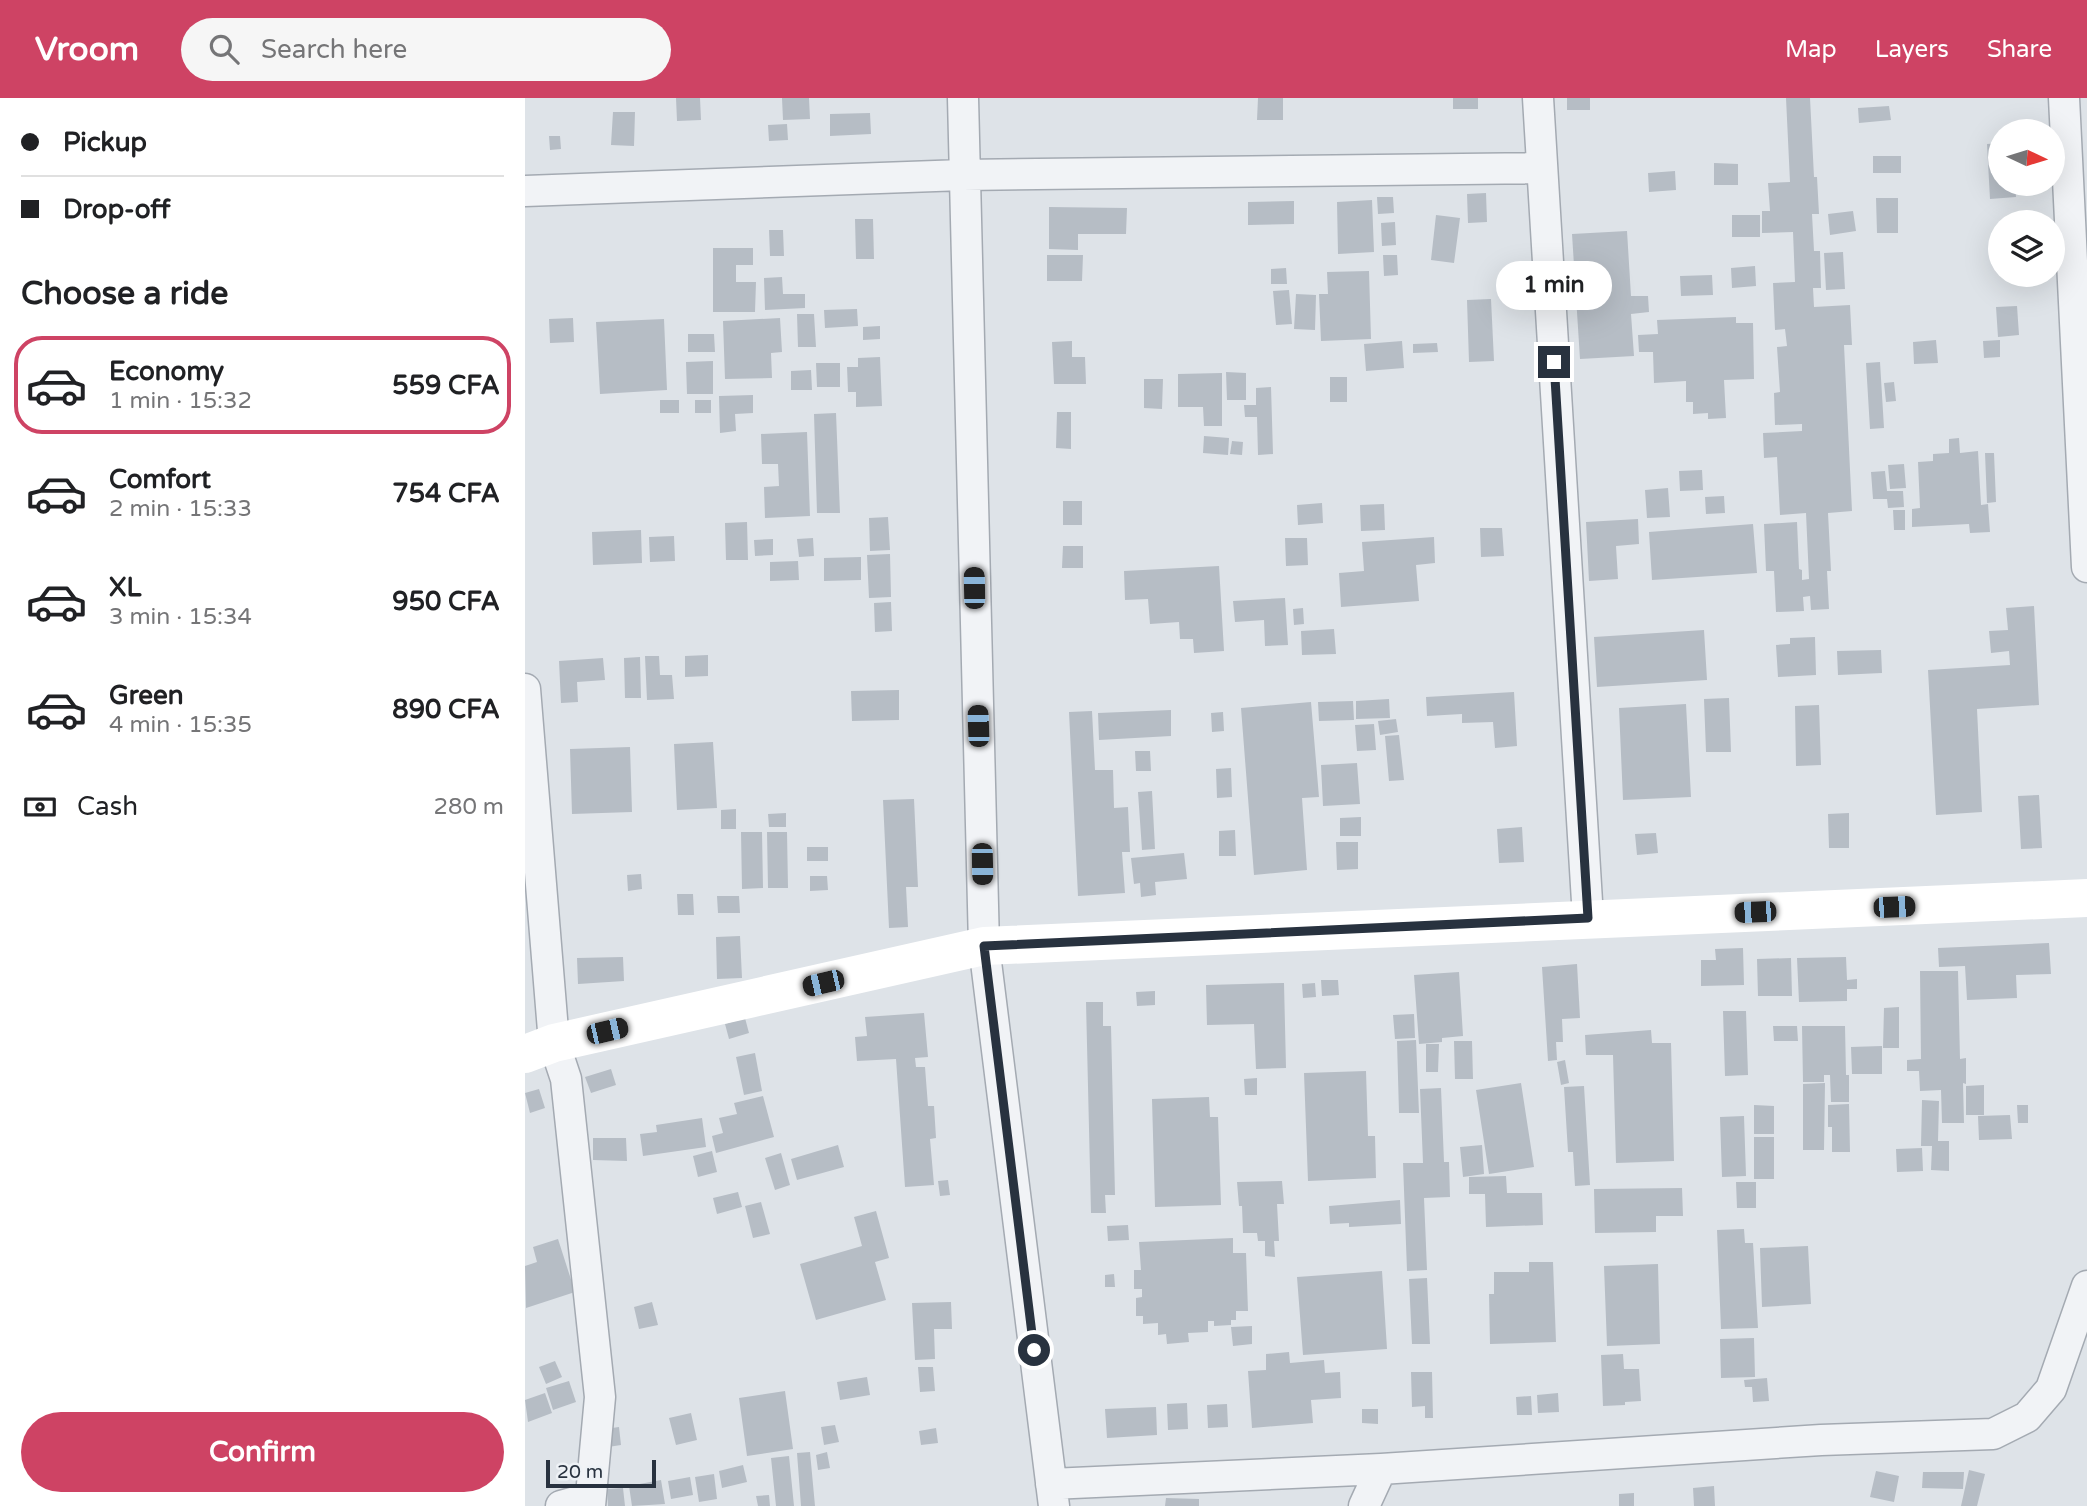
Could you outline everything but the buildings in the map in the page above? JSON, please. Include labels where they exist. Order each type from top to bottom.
[{"type":"street","points":[[963,98],[984,946],[1052,1495],[1381,1469],[1821,1440],[1993,1434],[2027,1417],[2051,1389],[2087,1286]]},
{"type":"street","points":[[1538,98],[1588,918]]},
{"type":"street","points":[[2064,98],[2087,567]]},
{"type":"street","points":[[525,191],[963,175],[1542,168]]},
{"type":"street","points":[[525,689],[539,1049],[566,1079],[600,1398],[590,1502],[561,1506]]},
{"type":"street","points":[[539,1049],[984,946],[2087,898]]},
{"type":"street","points":[[1364,1506],[1381,1469]]},
{"type":"route","points":[[1034,1350],[984,946],[1588,918],[1554,362]]}]
